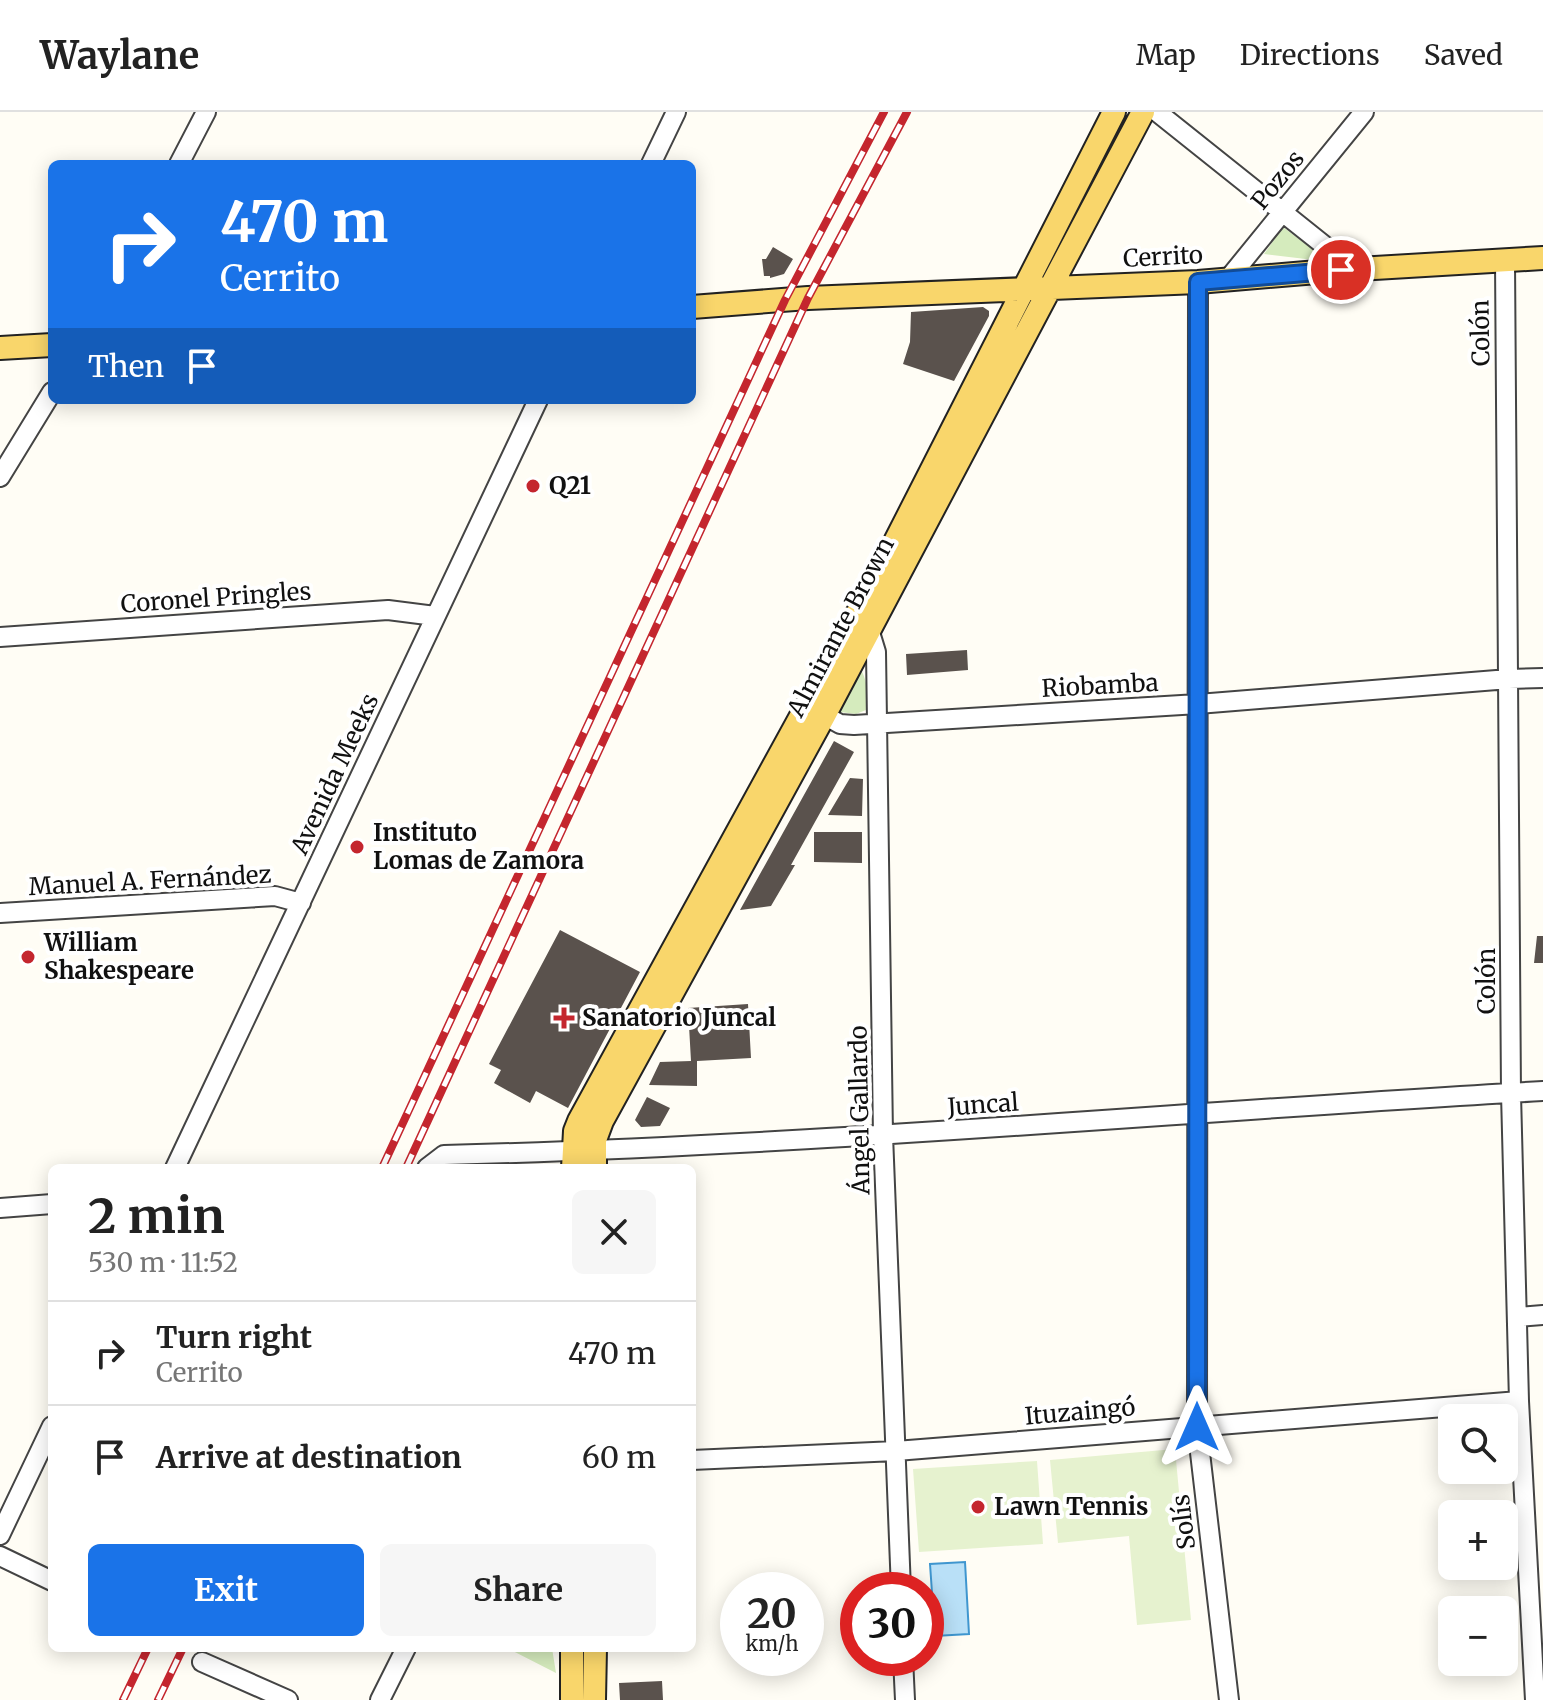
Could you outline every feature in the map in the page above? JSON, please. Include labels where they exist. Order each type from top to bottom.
[{"type":"main road","name":"Almirante Brown","points":[[584,1160],[815,711],[874,583],[1114,112]]},
{"type":"main road","name":"Almirante Brown","points":[[815,711],[869,629],[1143,112]]},
{"type":"main road","name":"Cerrito","points":[[696,307],[1198,282],[1543,258]]},
{"type":"main road","points":[[0,348],[48,345]]},
{"type":"main road","points":[[572,1652],[572,1700]]},
{"type":"main road","points":[[594,1700],[595,1652]]},
{"type":"street","points":[[181,160],[206,112]]},
{"type":"street","points":[[653,160],[676,112]]},
{"type":"street","points":[[1157,112],[1325,246],[1341,270]]},
{"type":"street","name":"Pozos","points":[[1229,278],[1364,112]]},
{"type":"street","name":"Colón","points":[[1505,261],[1511,1094],[1519,1401],[1534,1528],[1535,1700]]},
{"type":"street","name":"Solís","points":[[1198,282],[1197,1427],[1229,1700]]},
{"type":"street","points":[[0,477],[48,399]]},
{"type":"street","name":"Avenida Meeks","points":[[177,1164],[536,404]]},
{"type":"street","name":"Coronel Pringles","points":[[0,637],[388,610],[435,616]]},
{"type":"street","name":"Ángel Gallardo","points":[[869,629],[876,652],[883,1135],[900,1572]]},
{"type":"street","name":"Riobamba","points":[[815,711],[840,724],[1198,704],[1543,678]]},
{"type":"street","name":"Manuel A. Fernández","points":[[0,913],[275,896],[301,903]]},
{"type":"street","name":"Juncal","points":[[431,1164],[444,1155],[584,1160],[883,1135],[1543,1091]]},
{"type":"street","points":[[0,1208],[48,1204]]},
{"type":"street","points":[[1517,1317],[1543,1315]]},
{"type":"street","name":"Ituzaingó","points":[[696,1460],[896,1451],[1519,1401]]},
{"type":"street","points":[[0,1535],[48,1434]]},
{"type":"street","points":[[0,1556],[48,1579]]},
{"type":"street","points":[[380,1700],[404,1652]]},
{"type":"street","points":[[202,1662],[288,1700]]},
{"type":"street","points":[[904,1676],[905,1700]]},
{"type":"green space","points":[[1283,227],[1316,252],[1314,260],[1264,254]]},
{"type":"green space","points":[[861,670],[867,690],[866,710],[856,714],[840,712]]},
{"type":"green space","points":[[1175,1449],[1191,1620],[1137,1625],[1129,1536],[1058,1543],[1050,1460]]},
{"type":"green space","name":"Lawn Tennis","points":[[1037,1461],[1043,1544],[919,1552],[913,1469]]},
{"type":"green space","points":[[515,1652],[553,1652],[556,1673]]},
{"type":"water","points":[[965,1562],[969,1634],[944,1635],[944,1572],[931,1572],[930,1564]]},
{"type":"building","points":[[773,247],[793,259],[784,274],[770,278],[764,276],[762,259],[766,259]]},
{"type":"building","points":[[983,307],[989,311],[989,316],[954,381],[903,364],[910,342],[911,312]]},
{"type":"building","points":[[967,650],[968,670],[907,675],[906,654]]},
{"type":"building","points":[[834,741],[854,752],[791,865],[795,865],[771,906],[740,910]]},
{"type":"building","points":[[850,778],[863,779],[862,816],[828,815]]},
{"type":"building","points":[[814,832],[862,832],[862,863],[814,862]]},
{"type":"building","name":"Sanatorio Juncal","points":[[560,930],[640,972],[568,1108],[536,1091],[530,1103],[494,1083],[501,1070],[489,1064]]},
{"type":"building","points":[[1537,936],[1543,936],[1543,963],[1534,963]]},
{"type":"building","points":[[748,1004],[751,1058],[697,1061],[697,1086],[649,1085],[660,1062],[691,1061],[688,1008]]},
{"type":"building","points":[[647,1097],[670,1108],[660,1126],[641,1127],[635,1120]]},
{"type":"building","points":[[662,1681],[663,1700],[620,1700],[619,1683]]},
{"type":"railway","points":[[384,1164],[785,300],[884,112]]},
{"type":"railway","points":[[408,1164],[808,298],[907,112]]},
{"type":"railway","points":[[123,1700],[146,1652]]},
{"type":"railway","points":[[158,1700],[181,1652]]},
{"type":"place","name":"Q21","points":[[533,486]]},
{"type":"place","name":"Instituto Lomas de Zamora","points":[[357,847]]},
{"type":"place","name":"William Shakespeare","points":[[28,957]]},
{"type":"place","name":"Sanatorio Juncal","points":[[564,1018]]},
{"type":"place","name":"Lawn Tennis","points":[[978,1507]]},
{"type":"route","points":[[1197,1427],[1198,282],[1341,270]]}]
